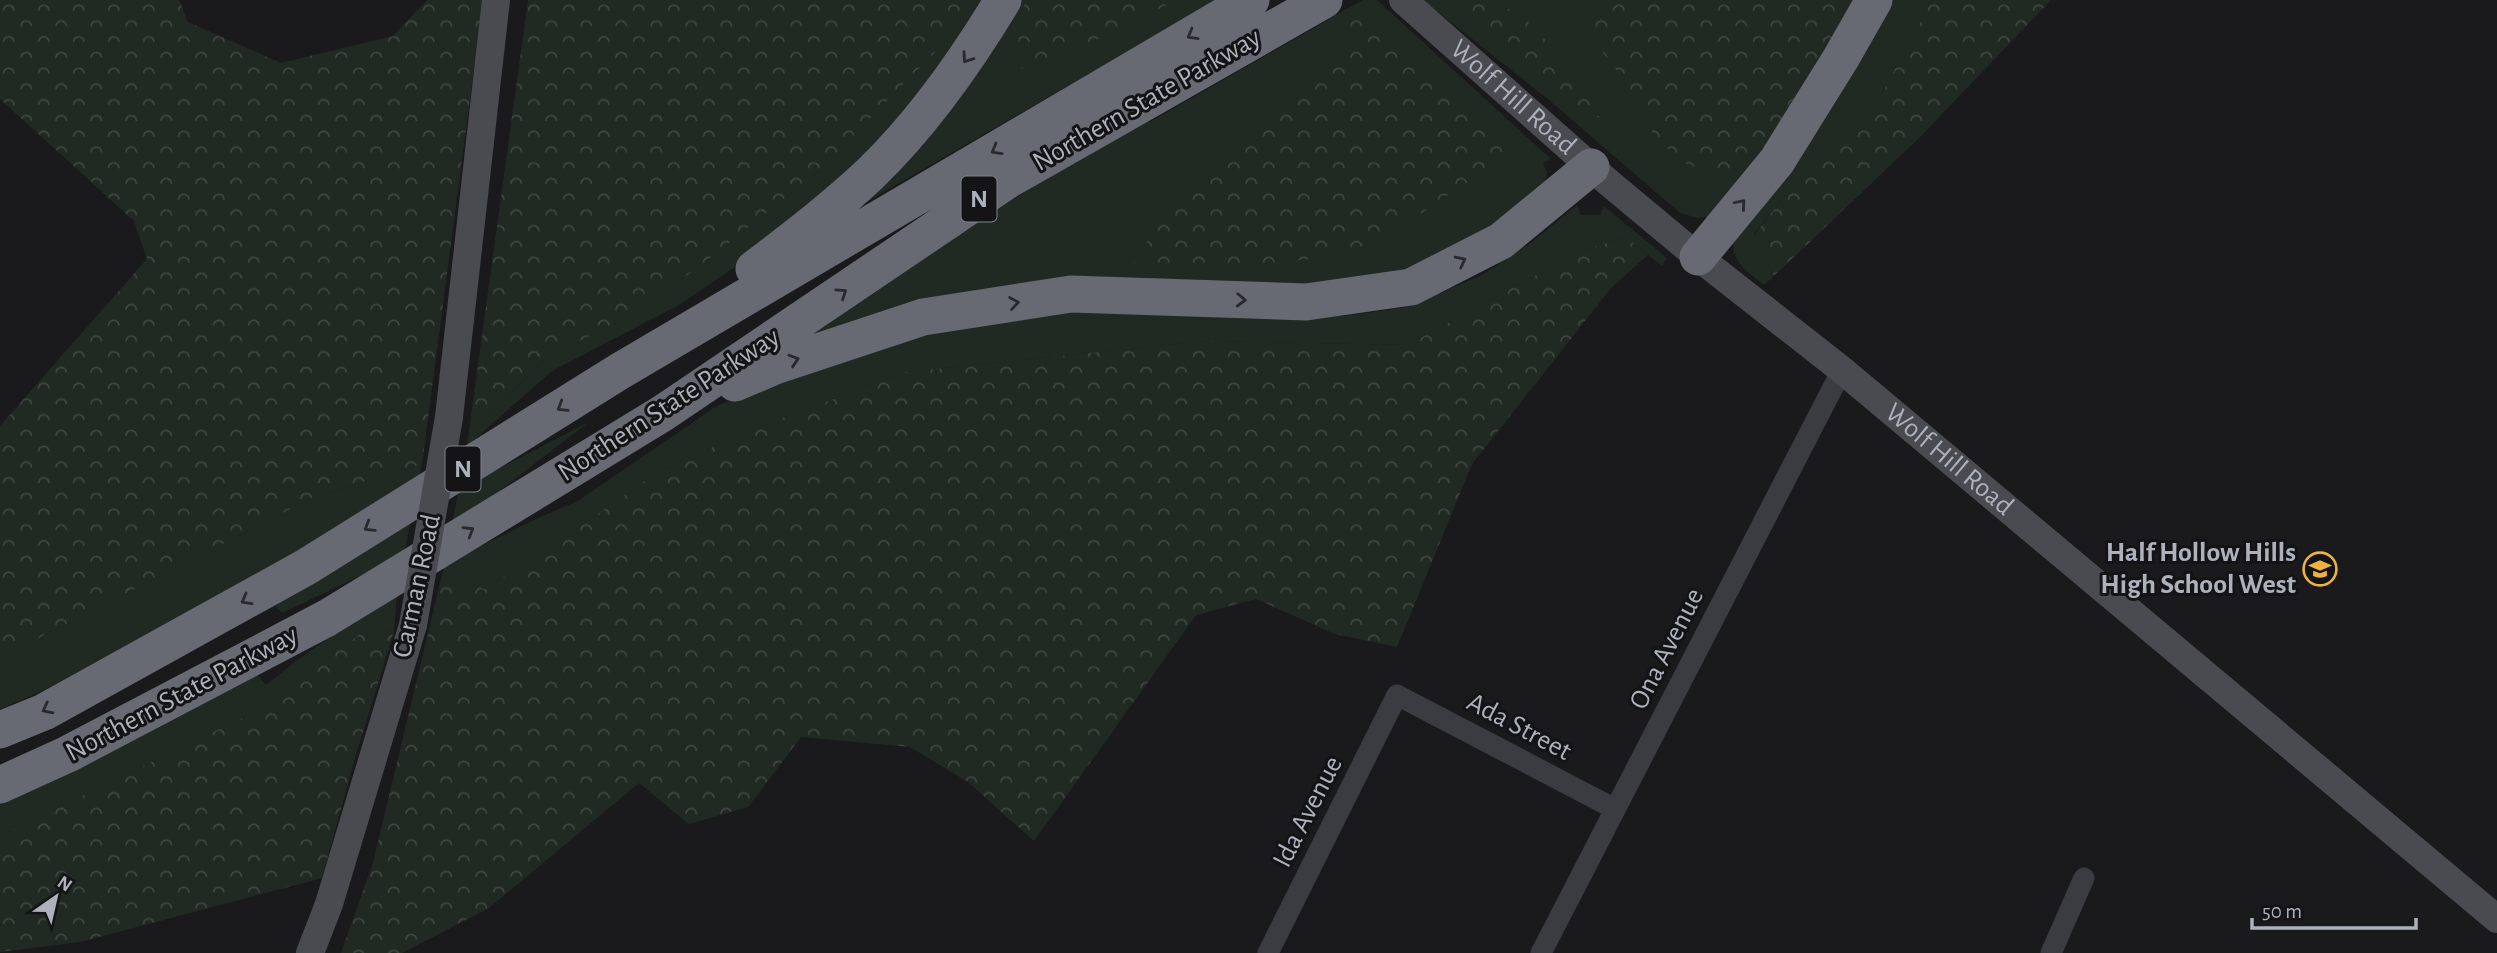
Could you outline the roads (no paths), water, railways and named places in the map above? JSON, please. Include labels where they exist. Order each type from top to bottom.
[{"type":"highway","points":[[620,371],[793,240],[870,174],[925,114],[969,56],[1003,0]]},
{"type":"highway","name":"Northern State Parkway","points":[[0,730],[44,712],[306,567],[620,371],[1251,0]]},
{"type":"highway","points":[[1698,257],[1777,161],[1874,0]]},
{"type":"highway","name":"Northern State Parkway","points":[[0,785],[68,754],[327,618],[663,413],[1008,180],[1317,4]]},
{"type":"highway","points":[[663,413],[775,366],[923,317],[1071,295],[1306,302],[1411,287],[1501,241],[1591,167]]},
{"type":"street","name":"Carman Road","points":[[310,953],[328,904],[413,625],[449,417],[496,0]]},
{"type":"street","name":"Wolf Hill Road","points":[[1403,0],[1591,167],[1698,257],[1842,370],[2497,919]]},
{"type":"street","name":"Ona Avenue","points":[[1541,953],[1842,370]]},
{"type":"street","name":"Ada Street","points":[[1397,695],[1615,809]]},
{"type":"street","name":"Ida Avenue","points":[[1268,953],[1397,695]]},
{"type":"street","points":[[2051,953],[2084,878]]},
{"type":"place","name":"Half Hollow Hills High School West","points":[[2320,569]]}]
